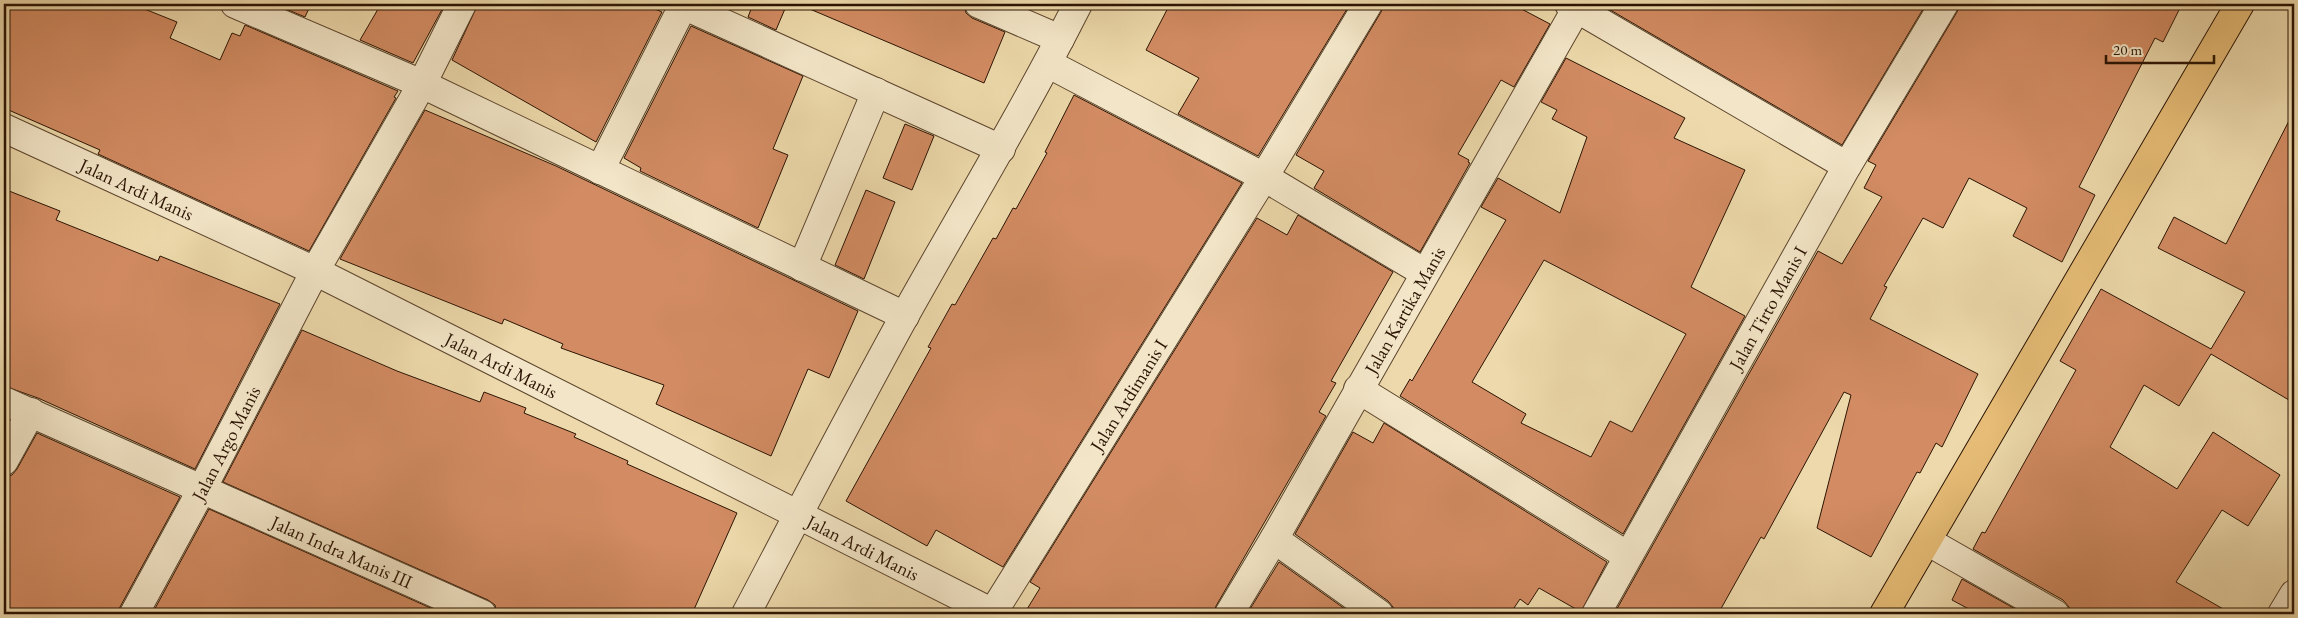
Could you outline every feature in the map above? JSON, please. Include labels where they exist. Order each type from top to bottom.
[{"type":"main road","points":[[1884,614],[2240,4]]},
{"type":"street","name":"Jalan Argo Manis","points":[[134,614],[202,489],[314,271],[422,84],[462,4]]},
{"type":"street","points":[[600,170],[683,4],[1001,149]]},
{"type":"street","points":[[979,4],[1060,39]]},
{"type":"street","points":[[746,614],[905,316],[1001,149],[1048,64],[1078,4]]},
{"type":"street","name":"Jalan Ardimanis I","points":[[993,614],[1264,177],[1368,4]]},
{"type":"street","points":[[241,5],[422,84],[905,316]]},
{"type":"street","points":[[1575,5],[1847,166]]},
{"type":"street","name":"Jalan Kartika Manis","points":[[1229,614],[1274,539],[1425,274],[1575,5]]},
{"type":"street","name":"Jalan Tirto Manis I","points":[[1596,614],[1938,6]]},
{"type":"street","points":[[1048,64],[1264,177],[1425,274]]},
{"type":"street","points":[[802,267],[876,92]]},
{"type":"street","name":"Jalan Ardi Manis","points":[[4,128],[314,271],[993,614]]},
{"type":"street","points":[[1358,389],[1628,556]]},
{"type":"street","name":"Jalan Indra Manis III","points":[[4,401],[482,614]]},
{"type":"street","points":[[4,461],[31,412]]},
{"type":"street","points":[[1274,539],[1379,614]]},
{"type":"street","points":[[1927,541],[2055,614]]},
{"type":"street","points":[[2282,614],[2294,594]]},
{"type":"building","points":[[4,4],[132,4],[177,22],[170,38],[220,60],[232,33],[240,36],[245,25],[398,91],[394,97],[396,98],[309,251],[98,154],[100,150],[4,108]]},
{"type":"building","points":[[274,4],[311,4],[305,17]]},
{"type":"building","points":[[381,4],[445,4],[413,63],[360,40]]},
{"type":"building","points":[[478,4],[643,4],[662,12],[596,142],[452,60]]},
{"type":"building","points":[[753,4],[787,4],[776,30],[748,17]]},
{"type":"building","points":[[798,4],[964,4],[966,13],[972,18],[1005,32],[984,83]]},
{"type":"building","points":[[1170,4],[1350,4],[1258,156],[1178,114],[1199,78],[1146,50]]},
{"type":"building","points":[[1384,4],[1512,4],[1550,24],[1514,87],[1501,80],[1458,154],[1469,160],[1468,162],[1470,163],[1420,252],[1314,188],[1324,171],[1296,155]]},
{"type":"building","points":[[1600,4],[1926,4],[1842,145]]},
{"type":"building","points":[[1960,4],[2182,4],[2163,42],[2155,38],[2079,187],[2095,195],[2062,262],[2013,236],[2027,208],[1969,178],[1943,228],[1923,218],[1884,286],[1887,287],[1870,319],[1978,374],[1942,447],[1936,443],[1920,473],[1917,472],[1871,557],[1817,528],[1851,395],[1844,392],[1764,539],[1761,537],[1718,614],[1614,614],[1818,251],[1842,264],[1882,197],[1864,188],[1876,165],[1868,161]]},
{"type":"building","points":[[691,26],[803,76],[773,149],[788,155],[758,228],[640,171],[641,168],[624,158]]},
{"type":"building","points":[[1566,58],[1685,118],[1674,138],[1745,170],[1691,287],[1745,316],[1623,534],[1400,396],[1410,379],[1412,381],[1506,220],[1481,207],[1498,178],[1560,213],[1587,137],[1552,119],[1557,110],[1541,102]],"holes":[[[1544,260],[1686,334],[1632,432],[1610,421],[1591,457],[1521,423],[1526,414],[1472,382]]]},
{"type":"building","points":[[1074,95],[1242,183],[1003,567],[936,530],[927,546],[846,501],[931,348],[928,347],[952,304],[955,305],[993,238],[996,239],[1013,208],[1016,209],[1047,153],[1045,152]]},
{"type":"building","points":[[425,110],[556,166],[858,311],[829,378],[808,369],[771,456],[656,404],[664,385],[561,348],[563,344],[504,319],[502,324],[340,259]]},
{"type":"building","points":[[2294,111],[2294,403],[2211,354],[2179,406],[2144,385],[2110,447],[2177,489],[2213,432],[2280,475],[2248,526],[2222,510],[2176,582],[2232,614],[2071,614],[2069,607],[2063,600],[1973,549],[1982,532],[1985,533],[2076,370],[2060,361],[2101,289],[2211,349],[2245,292],[2158,248],[2174,217],[2226,244]]},
{"type":"building","points":[[905,124],[934,136],[912,190],[883,178]]},
{"type":"building","points":[[4,189],[60,211],[56,220],[158,261],[160,256],[280,304],[195,469],[38,398],[4,386]]},
{"type":"building","points":[[866,190],[895,202],[864,279],[835,265]]},
{"type":"building","points":[[1298,215],[1393,272],[1331,381],[1336,383],[1319,412],[1326,416],[1213,614],[1024,614],[1040,588],[1030,582],[1257,218],[1287,235]]},
{"type":"building","points":[[302,330],[397,371],[480,402],[484,392],[526,408],[524,413],[576,434],[574,437],[628,461],[627,464],[737,513],[692,614],[497,614],[495,605],[488,600],[223,482]]},
{"type":"building","points":[[1384,423],[1607,562],[1581,612],[1539,588],[1528,605],[1520,599],[1510,614],[1394,614],[1393,607],[1388,601],[1295,534],[1353,432],[1373,443]]},
{"type":"building","points":[[37,433],[180,497],[120,607],[118,614],[4,614],[4,477],[12,475],[17,469]]},
{"type":"building","points":[[209,509],[444,614],[152,614]]},
{"type":"building","points":[[1279,562],[1352,614],[1247,614]]},
{"type":"building","points":[[1962,579],[2024,614],[1978,614],[1952,600]]}]
